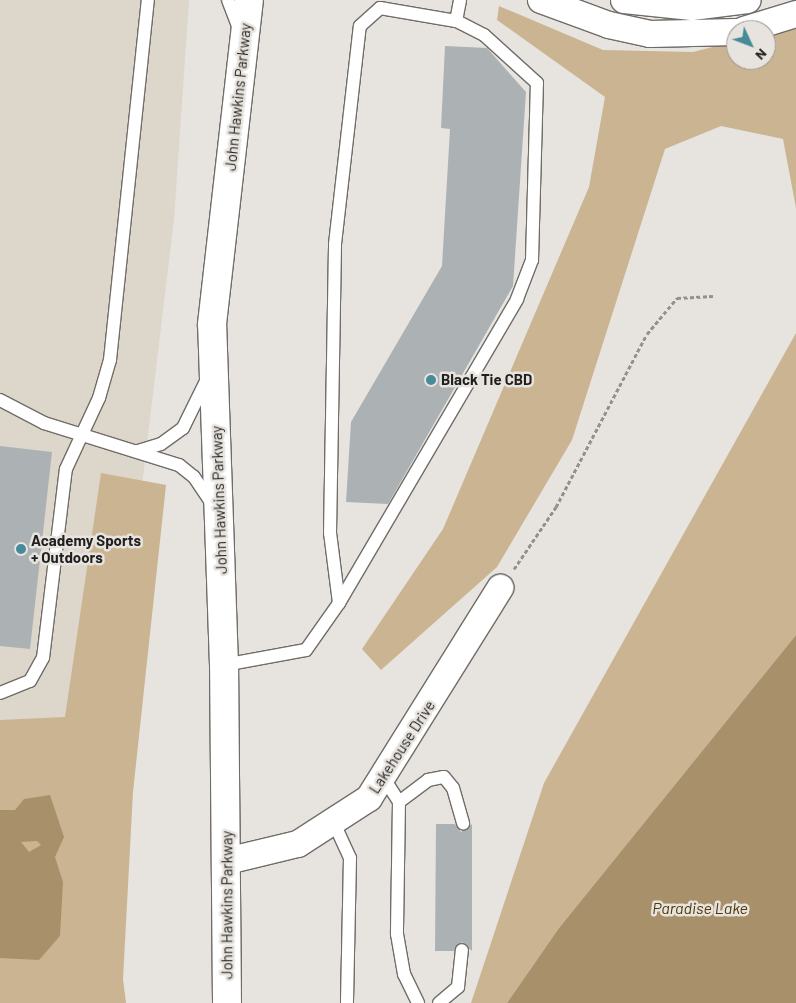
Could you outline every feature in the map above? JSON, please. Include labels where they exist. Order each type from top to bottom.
[{"type":"main road","name":"John Hawkins Parkway","points":[[227,1003],[228,861],[221,516],[212,354],[249,0]]},
{"type":"street","points":[[541,0],[609,25],[650,34],[726,32]]},
{"type":"street","points":[[624,0],[692,7],[748,0]]},
{"type":"street","points":[[776,20],[796,14]]},
{"type":"street","name":"Lakehouse Drive","points":[[228,861],[298,844],[369,798],[500,588]]},
{"type":"lane","points":[[0,693],[30,681],[43,658],[58,516],[66,469],[99,398],[110,360],[148,0]]},
{"type":"lane","points":[[228,0],[244,41]]},
{"type":"lane","points":[[456,20],[460,0]]},
{"type":"lane","points":[[224,665],[306,650],[339,603],[517,299],[532,260],[537,82],[484,35],[456,20],[380,8],[360,26],[334,254],[330,533],[339,603]]},
{"type":"lane","points":[[138,451],[161,444],[183,428],[199,400],[212,354]]},
{"type":"lane","points":[[0,400],[20,413],[81,436],[138,451],[187,471],[221,516]]},
{"type":"lane","points":[[383,777],[399,802],[397,934],[404,974],[418,1003]]},
{"type":"lane","points":[[399,802],[428,780],[444,777],[453,788],[462,824]]},
{"type":"lane","points":[[333,821],[350,858],[347,1003]]},
{"type":"lane","points":[[439,1003],[458,987],[462,950]]},
{"type":"path","points":[[500,588],[556,507],[647,334],[678,298],[713,296]]},
{"type":"shaded area","points":[[0,0],[189,0],[174,219],[106,785],[0,764]]},
{"type":"shaded area","points":[[499,6],[603,50],[693,52],[726,44],[726,70],[776,70],[776,32],[796,27],[796,208],[783,139],[721,126],[665,149],[572,440],[497,567],[381,670],[362,649],[443,529],[589,187],[605,97],[497,20]]},
{"type":"shaded area","points":[[796,333],[796,635],[559,928],[507,1003],[471,1003],[544,783]]},
{"type":"shaded area","points":[[101,473],[166,485],[133,792],[123,979],[126,1003],[0,1003],[0,720],[65,717]]},
{"type":"water","name":"Paradise Lake","points":[[796,635],[796,1003],[507,1003],[559,928]]},
{"type":"water","points":[[50,795],[64,837],[55,857],[63,882],[60,936],[39,960],[0,958],[0,810],[15,810],[24,799]],"holes":[[[37,841],[41,845],[29,852],[21,842]]]},
{"type":"building","points":[[445,46],[487,48],[526,92],[513,286],[388,504],[346,502],[351,422],[442,266],[450,129],[441,128]]},
{"type":"building","name":"Academy Sports + Outdoors","points":[[0,446],[52,452],[30,649],[0,646]]},
{"type":"building","points":[[436,824],[455,824],[461,832],[472,824],[472,951],[462,942],[454,951],[435,951]]},
{"type":"place","name":"Black Tie CBD","points":[[431,380]]},
{"type":"place","name":"Academy Sports + Outdoors","points":[[21,549]]}]
